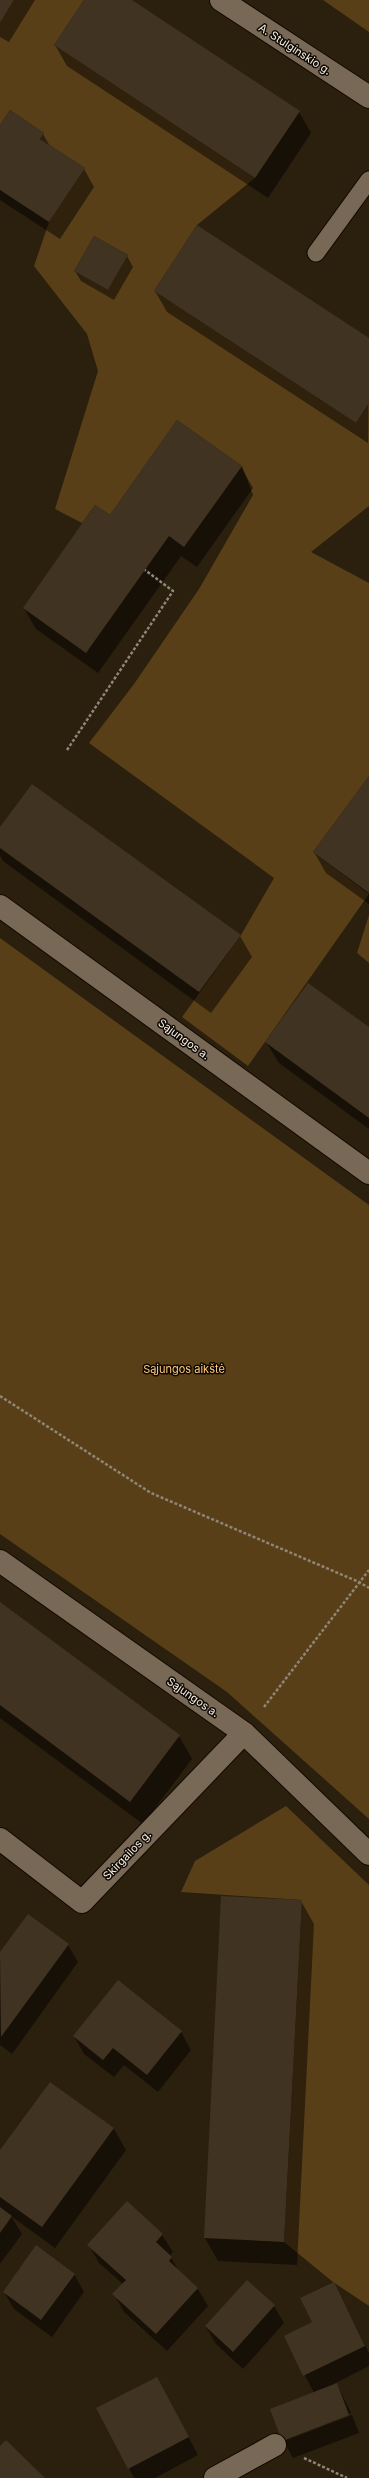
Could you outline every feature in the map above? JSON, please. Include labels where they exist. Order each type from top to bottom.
[{"type":"street","name":"A. Stulginskio g.","points":[[221,0],[369,97]]},
{"type":"street","name":"Sąjungos a.","points":[[0,906],[369,1173]]},
{"type":"street","name":"Sąjungos a.","points":[[0,1561],[244,1732],[369,1854]]},
{"type":"street","name":"Skirgailos g.","points":[[0,1839],[82,1902],[244,1732]]},
{"type":"street","points":[[215,2478],[275,2445]]},
{"type":"lane","points":[[316,253],[369,180]]},
{"type":"path","points":[[66,750],[173,591],[145,570]]},
{"type":"path","points":[[0,1396],[151,1493],[359,1582],[369,1588]]},
{"type":"path","points":[[244,1732],[369,1570]]},
{"type":"path","points":[[275,2445],[347,2478]]},
{"type":"green space","points":[[14,0],[84,0],[54,45],[255,178],[197,225],[154,291],[356,423],[369,403],[369,506],[311,552],[369,583],[369,776],[313,852],[369,894],[248,1066],[182,1017],[241,935],[274,878],[89,743],[134,684],[199,589],[253,495],[242,466],[177,420],[110,515],[95,505],[82,523],[55,509],[98,371],[87,334],[34,266],[49,222],[85,168],[40,139],[44,133],[10,110],[0,125],[0,23]],"holes":[[[94,236],[128,255],[108,290],[74,271]]]},
{"type":"green space","points":[[323,0],[369,0],[369,32]]},
{"type":"green space","points":[[369,915],[369,963],[357,953]]},
{"type":"green space","name":"Sąjungos aikštė","points":[[0,938],[369,1205],[369,1819],[227,1692],[0,1534]]},
{"type":"green space","points":[[286,1806],[369,1885],[369,2306],[333,2282],[284,2242],[302,1900],[181,1892],[195,1861]]},
{"type":"building","points":[[0,0],[14,0],[0,23]]},
{"type":"building","points":[[84,0],[132,0],[300,111],[255,178],[54,45]]},
{"type":"building","points":[[10,110],[44,133],[40,139],[85,168],[49,222],[0,190],[0,125]]},
{"type":"building","points":[[197,225],[369,338],[369,403],[356,423],[154,291]]},
{"type":"building","points":[[94,236],[128,255],[108,290],[74,271]]},
{"type":"building","points":[[177,420],[242,466],[184,547],[169,536],[86,653],[23,608],[95,505],[110,515]]},
{"type":"building","points":[[369,776],[369,893],[313,852]]},
{"type":"building","points":[[32,784],[241,935],[199,992],[0,848],[0,827]]},
{"type":"building","points":[[308,983],[369,1027],[369,1118],[265,1042]]},
{"type":"building","points":[[0,1602],[180,1735],[130,1802],[0,1705]]},
{"type":"building","points":[[221,1896],[302,1900],[284,2242],[204,2238]]},
{"type":"building","points":[[28,1914],[69,1944],[1,2037],[0,1952]]},
{"type":"building","points":[[118,1980],[182,2031],[147,2075],[113,2048],[103,2060],[73,2036]]},
{"type":"building","points":[[50,2082],[114,2128],[42,2227],[0,2197],[0,2150]]},
{"type":"building","points":[[127,2201],[163,2234],[156,2242],[172,2257],[169,2261],[198,2288],[156,2334],[112,2294],[126,2280],[87,2245]]},
{"type":"building","points":[[0,2207],[12,2216],[0,2233]]},
{"type":"building","points":[[36,2245],[75,2274],[41,2320],[3,2292]]},
{"type":"building","points":[[247,2280],[275,2305],[233,2352],[205,2326]]},
{"type":"building","points":[[334,2282],[365,2346],[303,2376],[284,2336],[312,2322],[300,2298]]},
{"type":"building","points":[[157,2377],[189,2437],[128,2469],[96,2408]]},
{"type":"building","points":[[337,2383],[349,2415],[282,2441],[270,2409]]},
{"type":"building","points":[[6,2440],[45,2478],[0,2478],[0,2446]]}]
